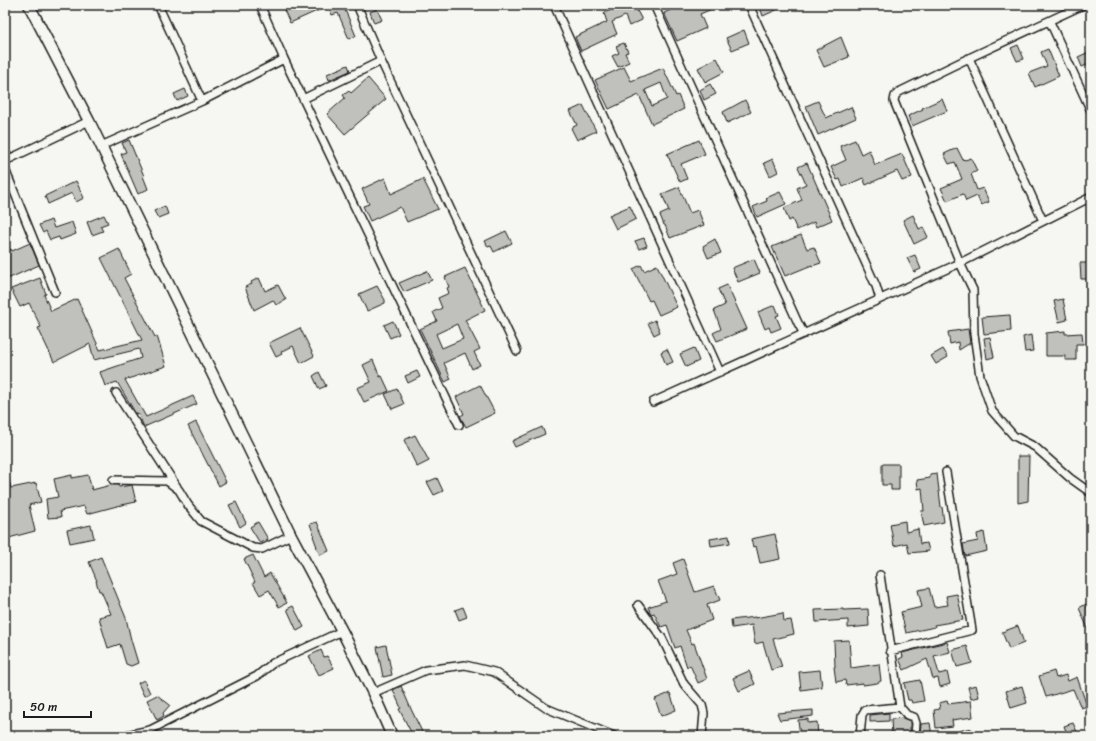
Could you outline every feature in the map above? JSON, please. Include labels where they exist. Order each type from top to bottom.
[{"type":"main road","points":[[29,5],[89,121],[291,535],[373,693],[392,736]]},
{"type":"street","points":[[158,5],[202,101]]},
{"type":"street","points":[[260,5],[284,60],[459,425]]},
{"type":"street","points":[[357,5],[381,61],[517,351]]},
{"type":"street","points":[[554,5],[720,372]]},
{"type":"street","points":[[654,5],[804,334]]},
{"type":"street","points":[[749,5],[876,286],[880,299]]},
{"type":"street","points":[[1083,5],[1050,22],[899,92],[895,96],[894,101],[960,263],[973,290],[974,334],[980,376],[992,411],[1014,436],[1035,447],[1070,478],[1091,493]]},
{"type":"street","points":[[1050,22],[1091,111]]},
{"type":"street","points":[[970,58],[1042,221]]},
{"type":"street","points":[[101,146],[202,101],[284,60]]},
{"type":"street","points":[[303,99],[381,61]]},
{"type":"street","points":[[5,161],[89,121]]},
{"type":"street","points":[[5,169],[7,180],[55,292]]},
{"type":"street","points":[[653,402],[960,263],[1091,197]]},
{"type":"street","points":[[116,393],[188,506],[201,521],[253,548],[262,549],[291,535]]},
{"type":"street","points":[[890,651],[972,630],[946,472]]},
{"type":"street","points":[[113,480],[167,482],[179,490]]},
{"type":"street","points":[[880,575],[890,651],[900,707],[907,715],[914,717],[916,723],[915,736]]},
{"type":"street","points":[[638,604],[662,638],[684,684],[702,705],[704,713],[702,736]]},
{"type":"street","points":[[122,736],[150,730],[257,676],[273,664],[342,631]]},
{"type":"street","points":[[373,693],[426,670],[465,665],[494,672],[546,708],[614,736]]},
{"type":"street","points":[[860,736],[862,715],[865,710],[900,707]]},
{"type":"street","points":[[958,736],[969,733],[973,736]]},
{"type":"building","points":[[296,5],[343,5],[356,36],[349,39],[338,13],[332,15],[328,6],[290,23],[284,10]]},
{"type":"building","points":[[623,5],[634,5],[642,20],[629,26],[625,16],[612,22],[617,34],[581,51],[575,37],[607,22],[604,13]]},
{"type":"building","points":[[681,5],[721,5],[700,14],[706,28],[677,41],[664,13]]},
{"type":"building","points":[[759,5],[787,5],[763,16]]},
{"type":"building","points":[[377,9],[382,20],[374,23],[370,12]]},
{"type":"building","points":[[744,30],[749,43],[732,50],[726,38]]},
{"type":"building","points":[[841,37],[849,57],[824,67],[816,50]]},
{"type":"building","points":[[624,43],[628,52],[625,53],[629,62],[618,67],[612,56],[619,53],[616,46]]},
{"type":"building","points":[[1018,45],[1024,59],[1017,61],[1011,48]]},
{"type":"building","points":[[1048,49],[1059,76],[1035,87],[1029,73],[1047,66],[1041,52]]},
{"type":"building","points":[[1091,51],[1091,63],[1082,67],[1078,57]]},
{"type":"building","points":[[717,58],[724,72],[705,82],[698,68]]},
{"type":"building","points":[[348,65],[350,71],[329,80],[327,74]]},
{"type":"building","points":[[624,67],[631,81],[663,68],[684,109],[652,124],[639,95],[609,109],[595,80]],"holes":[[[661,83],[667,99],[652,106],[645,90]]]},
{"type":"building","points":[[368,78],[386,99],[345,134],[327,114],[345,98],[343,95],[349,91],[351,93]]},
{"type":"building","points":[[710,84],[716,94],[704,100],[700,90]]},
{"type":"building","points":[[185,89],[188,96],[177,101],[174,94]]},
{"type":"building","points":[[942,99],[947,111],[912,126],[908,116]]},
{"type":"building","points":[[745,100],[751,112],[727,123],[723,112]]},
{"type":"building","points":[[818,101],[826,118],[851,107],[856,118],[818,135],[806,106]]},
{"type":"building","points":[[583,105],[596,131],[577,140],[571,128],[577,125],[570,111]]},
{"type":"building","points":[[129,140],[148,189],[138,194],[121,154],[126,152],[122,143]]},
{"type":"building","points":[[699,140],[705,154],[681,164],[687,179],[680,182],[667,154]]},
{"type":"building","points":[[855,140],[861,154],[869,150],[875,165],[902,154],[912,177],[902,181],[897,171],[866,185],[863,178],[843,187],[840,179],[837,180],[831,167],[846,160],[840,146]]},
{"type":"building","points":[[957,148],[963,160],[971,158],[977,171],[971,174],[977,190],[983,188],[989,202],[981,205],[977,196],[966,201],[963,194],[947,201],[941,188],[962,179],[955,162],[949,164],[944,154]]},
{"type":"building","points":[[773,159],[778,172],[770,176],[764,163]]},
{"type":"building","points":[[807,163],[832,220],[816,227],[814,222],[797,230],[792,219],[789,221],[784,208],[802,200],[797,188],[806,184],[798,167]]},
{"type":"building","points":[[385,178],[391,194],[423,179],[438,209],[407,222],[400,207],[370,221],[363,206],[369,204],[362,189]]},
{"type":"building","points":[[76,181],[84,198],[76,202],[72,193],[48,204],[45,196]]},
{"type":"building","points":[[679,187],[690,213],[698,210],[704,225],[670,238],[660,215],[669,211],[662,194]]},
{"type":"building","points":[[780,192],[786,204],[757,217],[753,207],[767,201],[766,198]]},
{"type":"building","points":[[165,206],[168,214],[158,218],[154,211]]},
{"type":"building","points":[[630,206],[636,219],[616,229],[609,215]]},
{"type":"building","points":[[104,215],[108,223],[100,226],[103,231],[92,235],[87,222]]},
{"type":"building","points":[[913,215],[919,229],[923,227],[928,237],[914,244],[903,220]]},
{"type":"building","points":[[51,220],[54,228],[72,222],[76,234],[60,240],[59,237],[50,240],[46,231],[43,233],[39,225]]},
{"type":"building","points":[[506,231],[512,243],[494,252],[491,246],[488,247],[485,241]]},
{"type":"building","points":[[801,235],[807,249],[814,247],[821,263],[785,276],[772,247]]},
{"type":"building","points":[[644,238],[647,246],[639,249],[635,241]]},
{"type":"building","points":[[715,239],[721,253],[708,258],[703,246]]},
{"type":"building","points":[[30,243],[39,265],[5,280],[5,252],[11,249],[12,251]]},
{"type":"building","points":[[119,249],[131,274],[124,278],[155,337],[157,336],[166,366],[125,380],[146,417],[193,396],[197,404],[144,427],[138,413],[136,414],[117,382],[105,386],[100,372],[141,358],[139,349],[94,360],[90,344],[54,362],[38,328],[41,327],[29,303],[20,307],[11,289],[40,278],[46,294],[44,295],[51,311],[77,299],[100,350],[142,340],[101,258]]},
{"type":"building","points":[[915,255],[921,269],[914,272],[907,258]]},
{"type":"building","points":[[754,259],[760,273],[738,282],[732,268]]},
{"type":"building","points":[[1080,263],[1090,263],[1090,279],[1081,279]]},
{"type":"building","points":[[641,265],[644,271],[657,265],[677,307],[659,315],[652,300],[649,301],[633,269]]},
{"type":"building","points":[[465,268],[485,310],[465,320],[480,349],[474,352],[480,365],[472,369],[465,353],[444,363],[451,379],[445,382],[420,329],[437,321],[433,312],[442,308],[438,298],[449,293],[447,288],[449,287],[445,277]],"holes":[[[457,324],[463,339],[442,348],[436,334]]]},
{"type":"building","points":[[427,271],[432,280],[404,292],[399,283]]},
{"type":"building","points":[[259,278],[265,291],[278,285],[286,300],[276,305],[273,300],[254,310],[245,287],[252,284],[251,282]]},
{"type":"building","points":[[727,285],[747,329],[717,341],[713,333],[721,329],[714,310],[725,305],[718,289]]},
{"type":"building","points":[[377,286],[385,300],[385,303],[367,311],[359,294]]},
{"type":"building","points":[[1063,299],[1067,320],[1059,322],[1054,301]]},
{"type":"building","points":[[775,305],[779,315],[776,316],[781,328],[771,332],[769,327],[765,329],[758,312]]},
{"type":"building","points":[[1010,315],[1011,331],[984,334],[982,317]]},
{"type":"building","points":[[655,320],[660,332],[654,335],[648,323]]},
{"type":"building","points":[[393,321],[399,334],[390,338],[384,325]]},
{"type":"building","points":[[300,328],[314,356],[301,363],[293,346],[281,352],[282,354],[276,357],[269,343]]},
{"type":"building","points":[[968,329],[970,343],[959,350],[958,342],[950,344],[948,332]]},
{"type":"building","points":[[1065,331],[1065,334],[1082,333],[1083,344],[1076,344],[1076,360],[1065,360],[1065,356],[1046,356],[1046,333]]},
{"type":"building","points":[[1031,335],[1033,351],[1025,352],[1023,337]]},
{"type":"building","points":[[990,337],[994,357],[987,359],[984,338]]},
{"type":"building","points":[[694,348],[699,361],[686,367],[680,354]]},
{"type":"building","points":[[667,349],[673,362],[666,365],[661,352]]},
{"type":"building","points":[[943,349],[948,357],[936,364],[931,356]]},
{"type":"building","points":[[373,360],[380,377],[382,376],[389,391],[364,402],[357,388],[371,382],[363,365]]},
{"type":"building","points":[[417,371],[420,377],[408,383],[405,376]]},
{"type":"building","points":[[319,372],[326,386],[319,389],[313,376]]},
{"type":"building","points":[[480,385],[495,413],[466,427],[460,416],[464,414],[456,397]]},
{"type":"building","points":[[397,389],[404,404],[392,409],[385,394]]},
{"type":"building","points":[[196,422],[226,482],[219,486],[188,426]]},
{"type":"building","points":[[542,427],[545,434],[515,447],[512,441]]},
{"type":"building","points":[[415,435],[429,461],[417,467],[404,440]]},
{"type":"building","points":[[1018,456],[1029,456],[1028,501],[1018,503]]},
{"type":"building","points":[[882,464],[899,464],[899,490],[891,490],[891,485],[882,485]]},
{"type":"building","points":[[7,474],[11,488],[36,483],[41,502],[29,505],[35,531],[5,539],[5,518],[8,518],[5,509],[5,475]]},
{"type":"building","points":[[937,474],[944,522],[924,526],[921,511],[924,511],[922,488],[918,489],[917,480],[930,478],[930,475]]},
{"type":"building","points":[[72,475],[72,478],[88,475],[92,490],[111,485],[118,485],[119,487],[132,485],[136,502],[87,514],[84,506],[60,511],[61,517],[48,518],[46,499],[58,497],[54,479]]},
{"type":"building","points":[[437,478],[443,491],[434,495],[427,482]]},
{"type":"building","points":[[236,502],[246,523],[240,527],[229,505]]},
{"type":"building","points":[[905,521],[906,532],[918,529],[920,544],[927,543],[929,551],[909,553],[907,543],[894,546],[890,524]]},
{"type":"building","points":[[258,522],[268,539],[260,543],[250,527]]},
{"type":"building","points":[[317,522],[329,551],[320,555],[316,547],[310,524]]},
{"type":"building","points":[[91,525],[94,538],[70,543],[67,530]]},
{"type":"building","points":[[984,532],[987,551],[965,556],[963,544],[978,541],[977,534]]},
{"type":"building","points":[[775,534],[780,559],[760,563],[756,546],[753,547],[751,539]]},
{"type":"building","points":[[729,536],[730,543],[711,546],[710,539]]},
{"type":"building","points":[[253,555],[264,577],[270,573],[287,603],[279,607],[269,590],[260,595],[253,583],[255,582],[244,559]]},
{"type":"building","points":[[101,557],[126,618],[138,663],[131,666],[126,664],[120,644],[108,648],[101,625],[99,617],[111,614],[101,591],[99,591],[97,581],[89,562]]},
{"type":"building","points":[[683,559],[695,592],[714,586],[720,600],[707,605],[712,620],[686,630],[692,644],[694,643],[707,679],[698,683],[690,665],[687,667],[680,646],[675,648],[667,625],[661,627],[654,613],[651,614],[648,607],[666,601],[658,581],[677,574],[673,563]]},
{"type":"building","points":[[929,588],[934,607],[948,605],[946,596],[957,594],[963,620],[934,625],[935,627],[906,633],[901,612],[922,607],[918,590]]},
{"type":"building","points":[[1086,604],[1091,616],[1091,636],[1079,608]]},
{"type":"building","points":[[293,606],[304,627],[297,631],[287,609]]},
{"type":"building","points":[[463,607],[467,617],[459,620],[455,610]]},
{"type":"building","points":[[868,609],[869,626],[848,628],[848,620],[816,622],[815,610]]},
{"type":"building","points":[[783,613],[784,621],[791,620],[794,634],[773,639],[782,667],[771,670],[763,642],[755,644],[752,625],[732,628],[731,620],[755,618]]},
{"type":"building","points":[[1018,626],[1024,643],[1009,649],[1002,632]]},
{"type":"building","points":[[849,640],[851,668],[879,664],[881,681],[863,685],[863,683],[846,685],[845,680],[836,682],[834,667],[834,641]]},
{"type":"building","points":[[947,642],[950,652],[934,656],[939,674],[947,672],[950,684],[940,687],[938,678],[933,679],[927,659],[904,670],[899,659],[903,657],[902,653]]},
{"type":"building","points":[[386,645],[392,675],[383,677],[377,647]]},
{"type":"building","points":[[967,646],[972,663],[957,667],[952,650]]},
{"type":"building","points":[[321,650],[324,657],[327,656],[334,668],[319,675],[309,656]]},
{"type":"building","points":[[820,670],[822,687],[801,690],[799,672]]},
{"type":"building","points":[[749,671],[755,684],[739,691],[733,678]]},
{"type":"building","points":[[1054,671],[1056,678],[1066,675],[1068,681],[1077,677],[1087,706],[1081,708],[1073,689],[1046,697],[1039,676]]},
{"type":"building","points":[[144,680],[150,693],[144,696],[138,683]]},
{"type":"building","points":[[920,680],[924,701],[912,703],[911,700],[908,700],[904,683]]},
{"type":"building","points":[[976,685],[979,697],[971,699],[968,687]]},
{"type":"building","points":[[401,686],[424,736],[413,736],[399,709],[401,708],[393,690]]},
{"type":"building","points":[[1022,686],[1027,703],[1011,708],[1006,691]]},
{"type":"building","points":[[670,693],[676,710],[661,716],[655,699]]},
{"type":"building","points":[[157,695],[170,705],[163,713],[164,716],[157,720],[147,700]]},
{"type":"building","points":[[947,701],[948,704],[971,701],[973,717],[952,720],[953,726],[936,728],[934,710],[940,709],[939,703]]},
{"type":"building","points":[[813,710],[813,716],[780,720],[777,713]]},
{"type":"building","points":[[889,713],[889,721],[870,722],[870,715]]},
{"type":"building","points":[[903,718],[910,721],[910,736],[892,736],[891,719]]},
{"type":"building","points":[[808,719],[808,723],[817,722],[818,736],[800,736],[798,720]]},
{"type":"building","points":[[930,723],[932,736],[920,736],[921,724]]},
{"type":"building","points":[[1073,723],[1079,736],[1068,736],[1064,726]]}]
